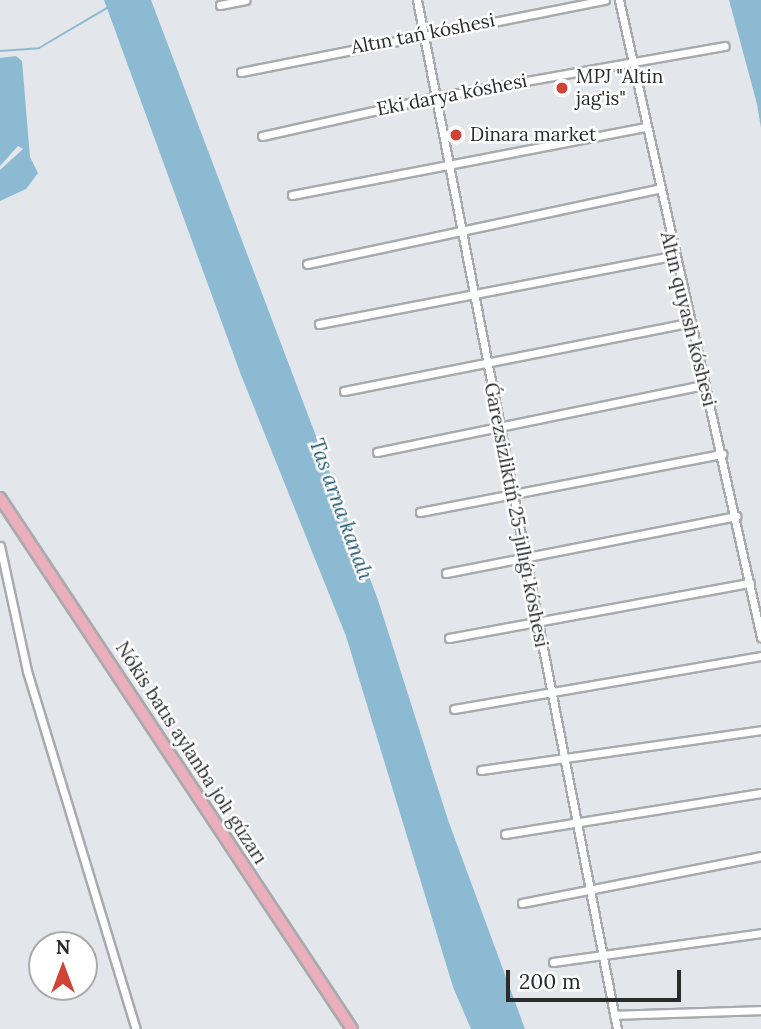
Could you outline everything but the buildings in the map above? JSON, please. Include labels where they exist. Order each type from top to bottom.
[{"type":"main road","name":"Nókis batıs aylanba jolı gúzarı","points":[[0,498],[352,1029]]},
{"type":"street","points":[[220,5],[246,0]]},
{"type":"street","name":"Ǵarezsizliktiń 25-jıllıǵı kóshesi","points":[[417,0],[471,295],[578,819],[617,1029]]},
{"type":"street","name":"Altın tań kóshesi","points":[[241,72],[424,32],[605,0]]},
{"type":"street","name":"Altın quyash kóshesi","points":[[619,0],[657,189],[722,454],[761,637]]},
{"type":"street","name":"Eki darya kóshesi","points":[[262,136],[435,97],[725,46]]},
{"type":"street","points":[[292,195],[645,127]]},
{"type":"street","points":[[307,264],[657,189]]},
{"type":"street","points":[[319,324],[673,256]]},
{"type":"street","points":[[344,391],[486,359],[688,323]]},
{"type":"street","points":[[377,452],[499,424],[704,385]]},
{"type":"street","points":[[420,512],[722,454]]},
{"type":"street","points":[[446,573],[736,516]]},
{"type":"street","points":[[0,546],[27,671],[136,1029]]},
{"type":"street","points":[[449,638],[750,583]]},
{"type":"street","points":[[454,709],[551,690],[761,656]]},
{"type":"street","points":[[481,770],[565,754],[761,730]]},
{"type":"street","points":[[505,834],[578,819],[761,793]]},
{"type":"street","points":[[522,903],[589,886],[761,856]]},
{"type":"street","points":[[552,962],[761,933]]},
{"type":"street","points":[[614,1015],[761,1010]]},
{"type":"water","name":"Tas arna kanalı","points":[[104,0],[151,0],[378,600],[448,820],[525,1029],[471,1029],[453,987],[346,636],[241,375]]},
{"type":"water","points":[[729,0],[761,0],[761,128],[757,104]]},
{"type":"water","points":[[16,56],[22,61],[30,157],[38,173],[26,189],[0,201],[0,170],[23,149],[18,146],[0,166],[0,58]]},
{"type":"waterway","points":[[0,51],[39,48],[107,8]]},
{"type":"place","name":"MPJ \"Altin jag'is\"","points":[[562,88]]},
{"type":"place","name":"Dinara market","points":[[456,135]]}]
